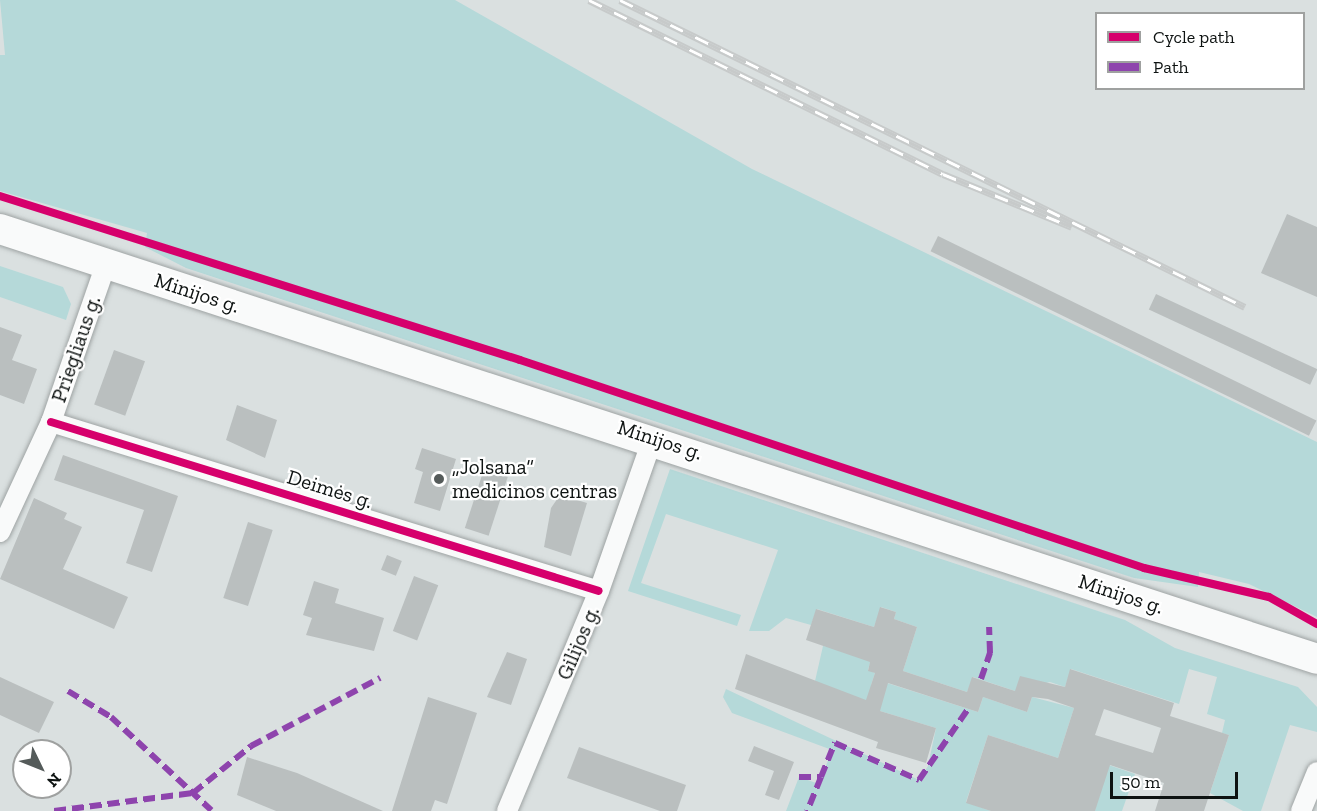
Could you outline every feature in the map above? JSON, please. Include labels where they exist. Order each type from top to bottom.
[{"type":"main road","name":"Minijos g.","points":[[0,229],[653,438],[1317,659]]},
{"type":"street","name":"Priegliaus g.","points":[[0,532],[51,422],[106,264]]},
{"type":"street","name":"Deimės g.","points":[[51,422],[599,591]]},
{"type":"street","name":"Gilijos g.","points":[[507,811],[599,591],[653,438]]},
{"type":"street","points":[[1301,811],[1317,772]]},
{"type":"shaded area","points":[[0,0],[455,0],[752,169],[1317,442],[1317,617],[1249,584],[1199,572],[1198,587],[1134,578],[186,268],[145,247],[147,233],[0,191],[0,55],[5,55]]},
{"type":"shaded area","points":[[0,266],[63,287],[71,304],[66,320],[0,297]]},
{"type":"shaded area","points":[[670,469],[1125,620],[1175,648],[1298,687],[1317,707],[1317,732],[1290,725],[1261,811],[1243,811],[1210,793],[1229,735],[1222,733],[1225,720],[1207,714],[1217,677],[1189,669],[1179,704],[1071,669],[1065,687],[1050,682],[1015,691],[973,677],[967,692],[903,671],[917,627],[894,619],[896,612],[881,607],[874,627],[817,609],[811,625],[786,618],[769,631],[749,631],[778,550],[666,514],[641,583],[741,615],[737,626],[628,591]]},
{"type":"shaded area","points":[[823,646],[873,652],[868,670],[875,673],[871,685],[884,690],[887,683],[978,712],[983,697],[1027,712],[1032,697],[1074,708],[1058,758],[988,735],[966,802],[991,811],[786,811],[799,777],[819,784],[832,750],[732,713],[723,697],[726,689],[919,780],[928,766],[936,728],[880,711],[815,681]]},
{"type":"shaded area","points":[[1100,762],[1135,774],[1122,811],[1095,811]]},
{"type":"building","points":[[1287,214],[1317,227],[1317,297],[1261,273]]},
{"type":"building","points":[[938,236],[1316,421],[1309,436],[931,251]]},
{"type":"building","points":[[1156,294],[1317,369],[1310,385],[1149,309]]},
{"type":"building","points":[[0,327],[22,335],[12,360],[37,369],[24,404],[0,395]]},
{"type":"building","points":[[114,350],[145,361],[125,416],[94,405]]},
{"type":"building","points":[[237,405],[277,420],[265,458],[226,440]]},
{"type":"building","name":"„Jolsana“ medicinos centras","points":[[422,448],[456,459],[440,511],[414,503],[423,472],[415,469]]},
{"type":"building","points":[[63,455],[178,496],[152,572],[126,563],[144,510],[54,480]]},
{"type":"building","points":[[484,469],[508,477],[489,536],[465,528]]},
{"type":"building","points":[[560,495],[587,503],[571,556],[544,547],[551,508]]},
{"type":"building","points":[[34,498],[67,513],[64,519],[82,527],[63,569],[128,597],[114,629],[0,579]]},
{"type":"building","points":[[248,522],[273,530],[248,606],[223,598]]},
{"type":"building","points":[[387,555],[402,561],[396,576],[381,570]]},
{"type":"building","points":[[414,576],[438,585],[417,640],[393,631]]},
{"type":"building","points":[[314,581],[339,589],[335,603],[384,618],[374,651],[306,635],[312,618],[303,615]]},
{"type":"building","points":[[880,607],[896,612],[894,619],[917,627],[903,671],[967,692],[972,677],[1015,691],[1020,676],[1065,687],[1070,669],[1174,703],[1170,716],[1229,735],[1204,811],[1155,811],[1164,783],[1110,765],[1095,811],[991,811],[966,803],[988,735],[1058,758],[1074,708],[1048,699],[1032,697],[1027,712],[983,697],[978,712],[888,683],[880,711],[936,728],[926,763],[876,748],[878,742],[735,689],[746,654],[866,700],[875,673],[868,671],[870,662],[806,640],[816,609],[874,627]],"holes":[[[1104,709],[1161,728],[1153,753],[1095,735]]]},
{"type":"building","points":[[507,652],[527,659],[511,705],[487,697]]},
{"type":"building","points":[[0,677],[54,702],[39,733],[0,715]]},
{"type":"building","points":[[428,697],[477,713],[447,804],[435,800],[431,811],[392,811]]},
{"type":"building","points":[[754,746],[794,762],[779,800],[765,795],[774,771],[748,761]]},
{"type":"building","points":[[579,747],[686,785],[677,811],[660,811],[567,778]]},
{"type":"building","points":[[247,757],[297,773],[383,811],[276,811],[237,795]]},
{"type":"railway","points":[[589,0],[943,174],[1072,227]]},
{"type":"railway","points":[[620,0],[1245,307]]},
{"type":"marked path","points":[[981,679],[990,653],[989,627]]},
{"type":"marked path","points":[[54,811],[193,793],[251,746],[380,678]]},
{"type":"marked path","points":[[68,691],[111,717],[211,810]]},
{"type":"marked path","points":[[821,777],[835,743],[919,780],[968,709]]},
{"type":"marked path","points":[[799,777],[821,777],[807,811]]},
{"type":"cycle path","points":[[0,196],[520,360],[1144,568],[1269,597],[1317,624]]},
{"type":"cycle path","points":[[51,422],[599,591]]},
{"type":"place","name":"„Jolsana“ medicinos centras","points":[[439,479]]}]
